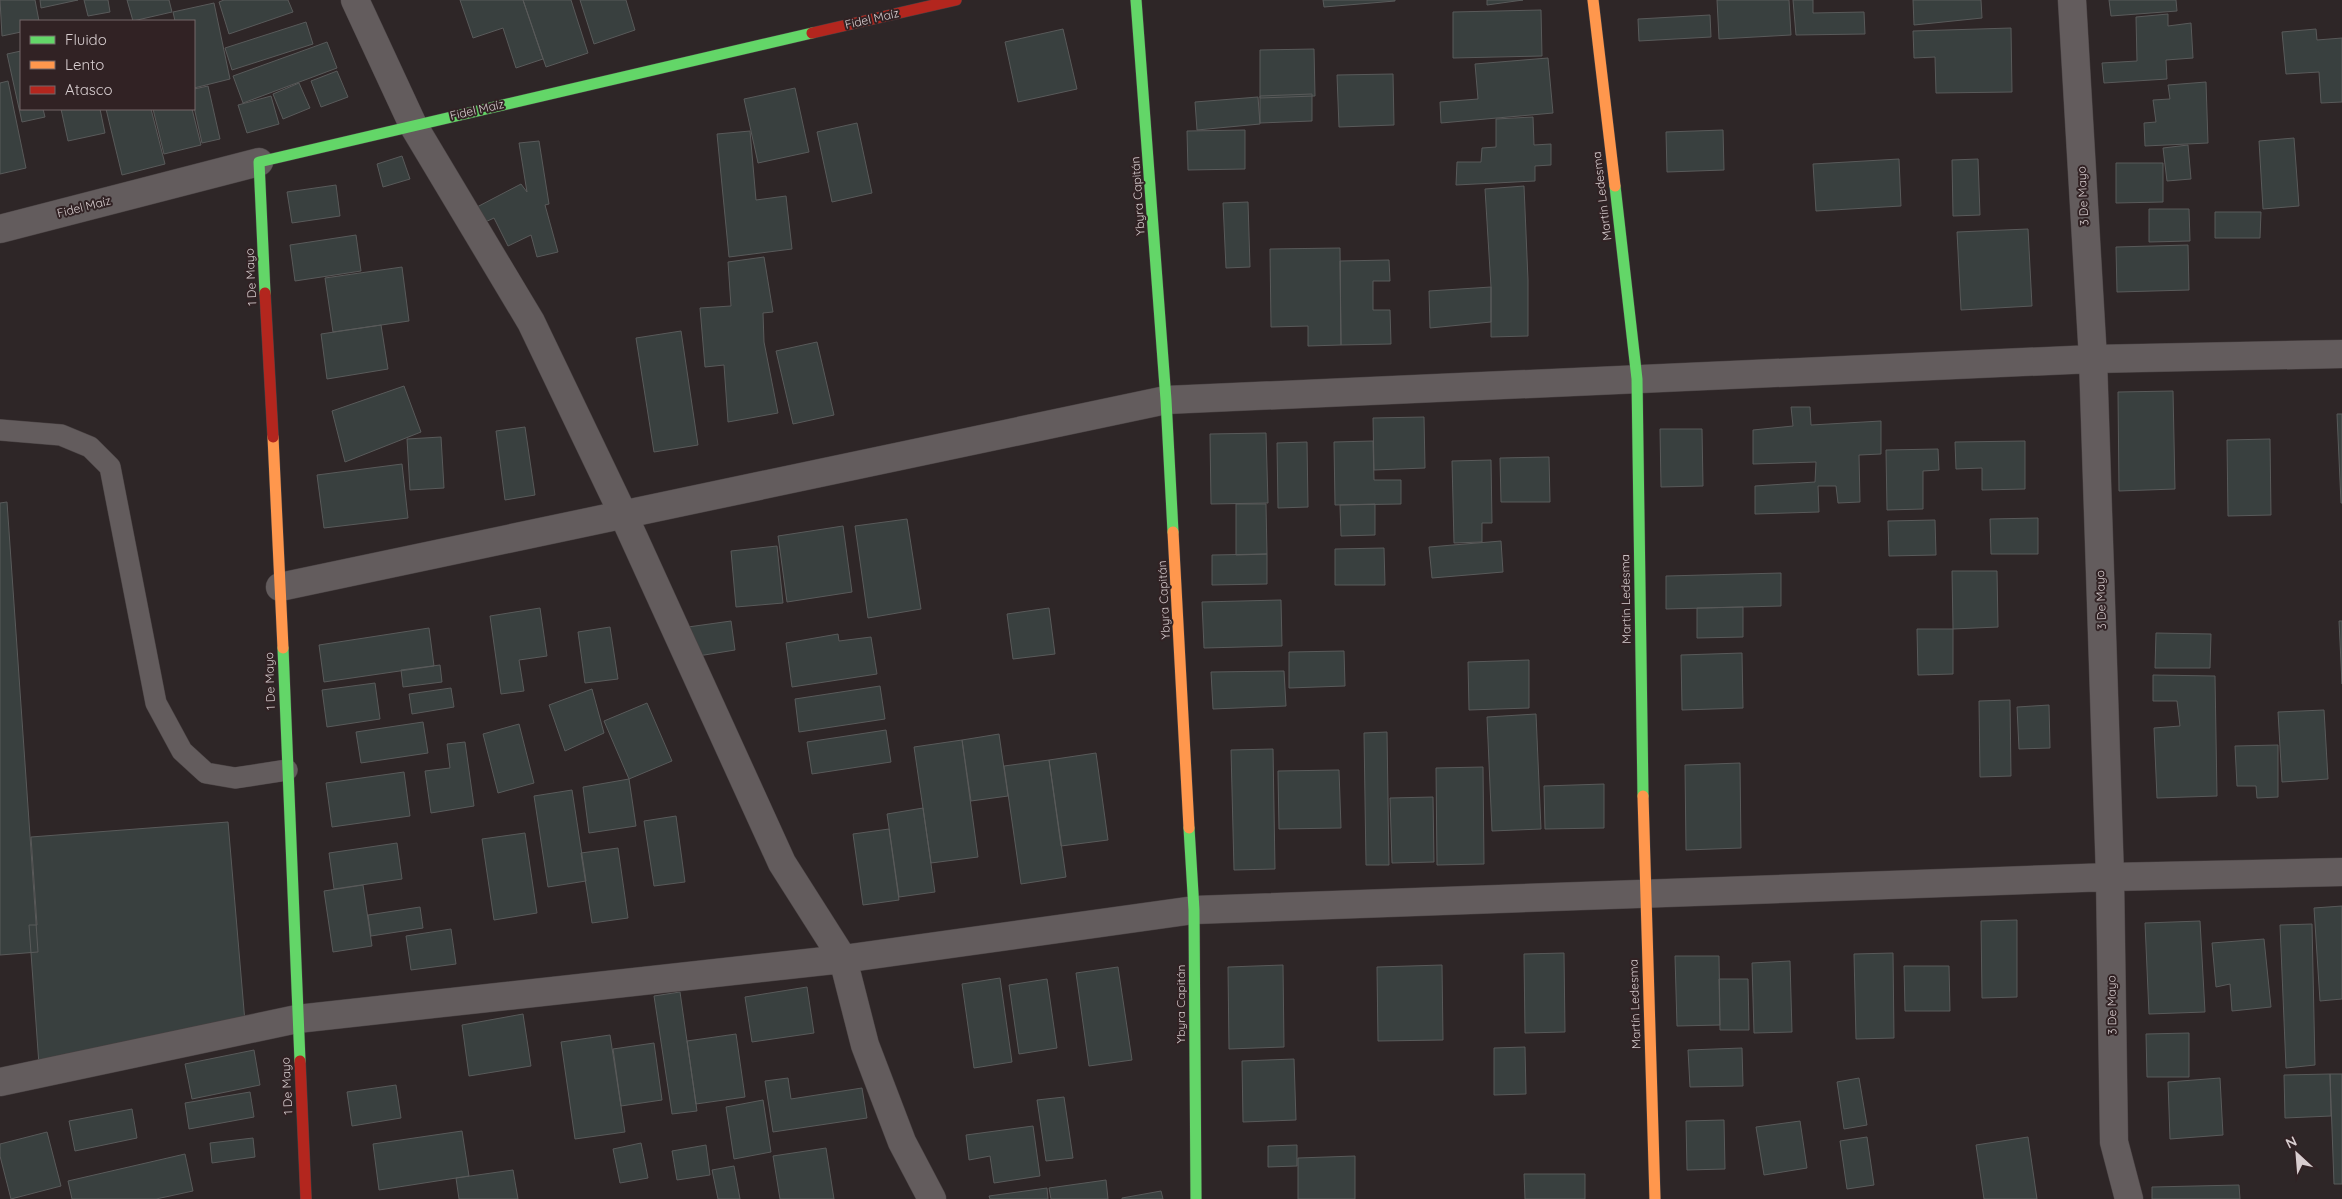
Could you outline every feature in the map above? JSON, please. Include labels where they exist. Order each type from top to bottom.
[{"type":"street","points":[[355,0],[413,125],[530,322],[623,514],[782,863],[843,959],[865,1045],[902,1142],[932,1199]]},
{"type":"street","name":"Fidel Maíz","points":[[0,229],[259,162],[413,125],[956,0]]},
{"type":"street","name":"Ybyra Capitán","points":[[1136,0],[1166,400],[1194,910],[1196,1199]]},
{"type":"street","name":"Martín Ledesma","points":[[1593,0],[1637,379],[1645,895],[1655,1199]]},
{"type":"street","name":"3 De Mayo","points":[[2072,0],[2093,359],[2110,877],[2114,1142],[2129,1199]]},
{"type":"street","name":"1 De Mayo","points":[[259,162],[280,587],[306,1199]]},
{"type":"street","points":[[280,587],[1166,400],[2093,359],[2342,354]]},
{"type":"street","points":[[0,1082],[297,1019],[843,959],[1194,910],[2110,877],[2342,872]]},
{"type":"lane","points":[[0,430],[61,435],[90,447],[110,467],[156,703],[182,751],[206,773],[235,778],[287,770]]},
{"type":"building","points":[[0,0],[35,0],[39,20],[20,20],[20,32],[2,36]]},
{"type":"building","points":[[40,0],[78,0],[41,8]]},
{"type":"building","points":[[84,0],[108,0],[110,12],[88,16]]},
{"type":"building","points":[[127,0],[169,0],[172,12],[133,20]]},
{"type":"building","points":[[224,0],[288,0],[293,12],[229,34],[219,2]]},
{"type":"building","points":[[460,0],[523,0],[543,59],[516,68],[503,28],[473,38]]},
{"type":"building","points":[[523,0],[571,0],[588,53],[546,67]]},
{"type":"building","points":[[580,0],[626,0],[635,30],[594,44]]},
{"type":"building","points":[[1323,0],[1395,0],[1395,1],[1324,7]]},
{"type":"building","points":[[1487,0],[1523,0],[1487,5]]},
{"type":"building","points":[[1717,0],[1789,0],[1791,35],[1719,39]]},
{"type":"building","points":[[1793,0],[1813,0],[1813,13],[1864,12],[1865,34],[1796,35]]},
{"type":"building","points":[[1913,0],[1981,0],[1982,18],[1914,25]]},
{"type":"building","points":[[2109,0],[2176,0],[2177,11],[2111,16]]},
{"type":"building","points":[[214,3],[230,79],[195,88],[195,20],[175,20],[173,12]]},
{"type":"building","points":[[1541,10],[1542,56],[1453,58],[1453,12]]},
{"type":"building","points":[[2168,14],[2168,26],[2191,23],[2193,58],[2166,60],[2167,79],[2104,83],[2102,63],[2137,61],[2136,17]]},
{"type":"building","points":[[1710,15],[1711,37],[1639,41],[1638,19]]},
{"type":"building","points":[[306,22],[313,44],[232,70],[225,48]]},
{"type":"building","points":[[2011,28],[2012,92],[1936,93],[1935,57],[1914,58],[1913,31]]},
{"type":"building","points":[[1063,29],[1077,89],[1018,102],[1005,42]]},
{"type":"building","points":[[2316,29],[2317,40],[2342,38],[2342,102],[2321,103],[2319,72],[2286,74],[2282,32]]},
{"type":"building","points":[[327,42],[337,68],[243,103],[233,76]]},
{"type":"building","points":[[1314,49],[1315,96],[1260,98],[1260,50]]},
{"type":"building","points":[[20,51],[20,110],[43,110],[45,117],[22,122],[7,54]]},
{"type":"building","points":[[1548,58],[1553,113],[1441,123],[1440,102],[1478,99],[1475,64]]},
{"type":"building","points":[[337,71],[348,97],[321,107],[311,81]]},
{"type":"building","points":[[1393,74],[1394,125],[1339,127],[1337,75]]},
{"type":"building","points":[[8,81],[26,168],[0,174],[0,83]]},
{"type":"building","points":[[2206,82],[2208,143],[2145,146],[2144,123],[2156,122],[2153,100],[2170,99],[2168,85]]},
{"type":"building","points":[[299,83],[310,108],[283,119],[273,94]]},
{"type":"building","points":[[208,86],[220,139],[202,143],[195,110],[195,89]]},
{"type":"building","points":[[795,88],[809,152],[758,163],[744,99]]},
{"type":"building","points":[[1312,94],[1312,121],[1260,123],[1260,96]]},
{"type":"building","points":[[271,96],[279,124],[247,133],[238,105]]},
{"type":"building","points":[[1258,97],[1260,124],[1197,130],[1195,102]]},
{"type":"building","points":[[61,110],[100,110],[105,133],[68,141]]},
{"type":"building","points":[[106,110],[151,110],[165,164],[122,175]]},
{"type":"building","points":[[153,110],[192,110],[201,145],[164,154]]},
{"type":"building","points":[[1533,117],[1534,145],[1551,144],[1551,165],[1535,166],[1535,181],[1456,185],[1457,162],[1481,162],[1482,148],[1496,147],[1496,119]]},
{"type":"building","points":[[857,123],[872,193],[832,202],[817,132]]},
{"type":"building","points":[[1245,130],[1245,169],[1188,170],[1187,131]]},
{"type":"building","points":[[1723,130],[1724,170],[1667,172],[1666,132]]},
{"type":"building","points":[[750,131],[756,200],[786,196],[792,249],[729,257],[717,134]]},
{"type":"building","points":[[2294,138],[2299,206],[2263,209],[2259,141]]},
{"type":"building","points":[[539,141],[549,204],[545,205],[558,252],[537,257],[531,235],[508,246],[494,218],[483,223],[475,208],[521,184],[527,192],[519,143]]},
{"type":"building","points":[[2188,145],[2191,179],[2167,181],[2163,148]]},
{"type":"building","points":[[402,156],[410,179],[383,187],[377,164]]},
{"type":"building","points":[[1899,159],[1901,206],[1816,211],[1813,164]]},
{"type":"building","points":[[1978,159],[1980,215],[1953,216],[1952,160]]},
{"type":"building","points":[[2116,163],[2163,163],[2163,202],[2116,203]]},
{"type":"building","points":[[336,185],[340,216],[292,223],[287,192]]},
{"type":"building","points":[[1524,186],[1528,336],[1491,337],[1491,287],[1485,189]]},
{"type":"building","points":[[1248,202],[1250,267],[1226,268],[1223,203]]},
{"type":"building","points":[[2149,209],[2189,209],[2190,241],[2149,242]]},
{"type":"building","points":[[2215,212],[2261,212],[2260,238],[2215,238]]},
{"type":"building","points":[[2028,229],[2032,306],[1961,310],[1957,232]]},
{"type":"building","points":[[356,235],[361,271],[295,281],[290,245]]},
{"type":"building","points":[[2188,245],[2189,290],[2117,292],[2116,247]]},
{"type":"building","points":[[1340,248],[1341,345],[1308,346],[1308,326],[1271,327],[1270,249]]},
{"type":"building","points":[[764,257],[773,312],[763,313],[764,342],[778,413],[728,422],[724,365],[705,367],[700,308],[731,306],[728,262]]},
{"type":"building","points":[[1389,260],[1390,281],[1373,281],[1373,310],[1390,310],[1391,344],[1341,345],[1340,261]]},
{"type":"building","points":[[402,267],[409,321],[333,332],[325,278]]},
{"type":"building","points":[[1491,287],[1491,322],[1430,328],[1429,291]]},
{"type":"building","points":[[381,325],[388,369],[327,379],[321,334]]},
{"type":"building","points":[[681,331],[698,445],[654,452],[636,338]]},
{"type":"building","points":[[817,342],[834,415],[793,424],[776,351]]},
{"type":"building","points":[[404,386],[421,432],[345,462],[332,411]]},
{"type":"building","points":[[2173,391],[2175,489],[2119,491],[2118,392]]},
{"type":"building","points":[[1791,407],[1810,407],[1811,425],[1881,421],[1881,454],[1859,455],[1860,502],[1838,503],[1836,486],[1818,486],[1819,512],[1755,514],[1755,486],[1815,482],[1816,462],[1753,464],[1753,430],[1793,426]]},
{"type":"building","points":[[2337,414],[2342,414],[2342,503],[2341,503]]},
{"type":"building","points":[[1424,417],[1425,468],[1374,470],[1373,418]]},
{"type":"building","points":[[525,427],[535,495],[505,500],[496,431]]},
{"type":"building","points":[[1660,429],[1702,429],[1703,486],[1661,487]]},
{"type":"building","points":[[1266,433],[1268,503],[1211,504],[1210,434]]},
{"type":"building","points":[[441,437],[444,488],[410,490],[407,439]]},
{"type":"building","points":[[2270,439],[2271,515],[2228,516],[2227,440]]},
{"type":"building","points":[[1373,441],[1374,480],[1401,480],[1401,504],[1335,505],[1334,442]]},
{"type":"building","points":[[2025,441],[2025,489],[1982,490],[1982,468],[1956,469],[1955,442]]},
{"type":"building","points":[[1307,442],[1308,507],[1278,508],[1277,443]]},
{"type":"building","points":[[1938,449],[1939,470],[1923,471],[1923,509],[1887,510],[1886,450]]},
{"type":"building","points":[[1549,457],[1550,502],[1501,502],[1500,458]]},
{"type":"building","points":[[1491,460],[1492,523],[1482,523],[1482,542],[1454,543],[1452,461]]},
{"type":"building","points":[[402,464],[408,518],[324,528],[317,475]]},
{"type":"building","points":[[7,502],[38,952],[0,955],[0,503]]},
{"type":"building","points":[[1236,504],[1266,504],[1267,554],[1236,555]]},
{"type":"building","points":[[1375,504],[1375,535],[1341,536],[1340,505]]},
{"type":"building","points":[[2038,518],[2038,554],[1991,554],[1990,519]]},
{"type":"building","points":[[907,519],[921,609],[868,618],[855,526]]},
{"type":"building","points":[[1935,520],[1936,555],[1889,556],[1888,521]]},
{"type":"building","points":[[843,526],[852,592],[787,602],[778,536]]},
{"type":"building","points":[[1501,541],[1503,572],[1432,578],[1429,547]]},
{"type":"building","points":[[777,546],[783,603],[736,607],[731,551]]},
{"type":"building","points":[[1384,548],[1385,585],[1335,585],[1335,549]]},
{"type":"building","points":[[1267,554],[1267,584],[1212,585],[1212,555]]},
{"type":"building","points":[[1952,571],[1997,571],[1998,627],[1953,629]]},
{"type":"building","points":[[1781,573],[1781,606],[1666,609],[1666,576]]},
{"type":"building","points":[[1281,600],[1282,646],[1204,648],[1202,602]]},
{"type":"building","points":[[1743,607],[1743,637],[1697,638],[1697,608]]},
{"type":"building","points":[[540,608],[547,656],[519,660],[524,691],[501,694],[490,616]]},
{"type":"building","points":[[1049,608],[1055,654],[1013,659],[1007,614]]},
{"type":"building","points":[[731,621],[735,650],[692,657],[688,627]]},
{"type":"building","points":[[2339,621],[2342,621],[2342,684]]},
{"type":"building","points":[[610,627],[618,679],[585,683],[578,632]]},
{"type":"building","points":[[429,628],[434,666],[324,682],[319,645]]},
{"type":"building","points":[[1917,629],[1953,629],[1953,674],[1918,675]]},
{"type":"building","points":[[2156,633],[2211,634],[2210,668],[2155,668]]},
{"type":"building","points":[[838,634],[839,641],[871,637],[877,674],[792,687],[786,643]]},
{"type":"building","points":[[1344,651],[1345,686],[1289,688],[1289,652]]},
{"type":"building","points":[[1742,653],[1743,708],[1682,710],[1681,655]]},
{"type":"building","points":[[1529,660],[1529,708],[1469,710],[1468,662]]},
{"type":"building","points":[[440,665],[442,682],[403,687],[401,670]]},
{"type":"building","points":[[1284,671],[1286,706],[1213,709],[1211,672]]},
{"type":"building","points":[[2153,675],[2215,676],[2217,796],[2157,798],[2154,728],[2180,726],[2177,701],[2153,701]]},
{"type":"building","points":[[375,683],[380,719],[327,727],[322,690]]},
{"type":"building","points":[[880,686],[885,719],[799,732],[795,699]]},
{"type":"building","points":[[451,688],[454,707],[412,714],[409,694]]},
{"type":"building","points":[[592,689],[604,733],[565,751],[549,705]]},
{"type":"building","points":[[2010,700],[2011,776],[1980,777],[1979,701]]},
{"type":"building","points":[[647,703],[672,761],[629,779],[604,721]]},
{"type":"building","points":[[2049,705],[2050,748],[2019,749],[2017,707]]},
{"type":"building","points":[[2324,710],[2328,779],[2282,782],[2278,712]]},
{"type":"building","points":[[1536,714],[1541,829],[1492,831],[1487,717]]},
{"type":"building","points":[[423,722],[428,753],[361,763],[356,732]]},
{"type":"building","points":[[519,724],[534,783],[498,793],[483,734]]},
{"type":"building","points":[[886,730],[891,762],[812,774],[807,742]]},
{"type":"building","points":[[1387,732],[1389,865],[1366,865],[1364,733]]},
{"type":"building","points":[[999,734],[1008,796],[971,801],[962,740]]},
{"type":"building","points":[[962,740],[978,857],[931,863],[914,747]]},
{"type":"building","points":[[465,742],[474,806],[431,813],[425,771],[450,768],[447,744]]},
{"type":"building","points":[[2278,745],[2278,797],[2257,798],[2256,786],[2237,786],[2235,746]]},
{"type":"building","points":[[1273,749],[1275,869],[1234,870],[1231,750]]},
{"type":"building","points":[[1096,753],[1108,840],[1061,846],[1049,760]]},
{"type":"building","points":[[1049,760],[1066,877],[1021,884],[1004,766]]},
{"type":"building","points":[[1740,763],[1741,848],[1686,850],[1685,765]]},
{"type":"building","points":[[1483,767],[1484,864],[1437,865],[1436,768]]},
{"type":"building","points":[[1339,770],[1341,828],[1279,829],[1278,771]]},
{"type":"building","points":[[404,772],[410,816],[332,827],[326,783]]},
{"type":"building","points":[[629,779],[636,826],[589,833],[583,787]]},
{"type":"building","points":[[1604,784],[1604,828],[1545,829],[1544,786]]},
{"type":"building","points":[[572,790],[586,881],[548,887],[534,796]]},
{"type":"building","points":[[1433,797],[1434,862],[1392,863],[1390,798]]},
{"type":"building","points":[[923,808],[935,892],[899,897],[887,814]]},
{"type":"building","points":[[676,816],[685,882],[654,886],[644,821]]},
{"type":"building","points":[[228,822],[245,1022],[39,1065],[29,925],[37,925],[31,837]]},
{"type":"building","points":[[889,829],[899,900],[863,905],[853,834]]},
{"type":"building","points":[[525,833],[537,913],[494,920],[482,839]]},
{"type":"building","points":[[397,843],[402,879],[334,889],[329,853]]},
{"type":"building","points":[[618,848],[628,918],[592,923],[581,853]]},
{"type":"building","points":[[363,885],[372,946],[333,952],[324,891]]},
{"type":"building","points":[[2342,906],[2342,999],[2320,1001],[2314,908]]},
{"type":"building","points":[[420,907],[423,928],[371,936],[368,915]]},
{"type":"building","points":[[2017,920],[2017,997],[1982,998],[1981,921]]},
{"type":"building","points":[[2200,921],[2205,1012],[2149,1014],[2145,923]]},
{"type":"building","points":[[2312,924],[2315,1065],[2286,1068],[2280,925]]},
{"type":"building","points":[[451,929],[456,964],[411,970],[406,936]]},
{"type":"building","points":[[2264,939],[2271,1007],[2232,1011],[2230,984],[2216,987],[2212,943]]},
{"type":"building","points":[[1564,953],[1565,1032],[1525,1033],[1524,954]]},
{"type":"building","points":[[1893,953],[1894,1038],[1856,1039],[1854,954]]},
{"type":"building","points":[[1675,956],[1719,956],[1720,1025],[1677,1026]]},
{"type":"building","points":[[1790,961],[1792,1032],[1754,1033],[1752,963]]},
{"type":"building","points":[[1283,965],[1284,1047],[1229,1049],[1228,967]]},
{"type":"building","points":[[1442,965],[1443,1040],[1378,1041],[1377,967]]},
{"type":"building","points":[[1904,966],[1949,966],[1950,1011],[1905,1011]]},
{"type":"building","points":[[1118,967],[1132,1060],[1089,1066],[1076,973]]},
{"type":"building","points":[[1000,978],[1012,1062],[974,1068],[962,984]]},
{"type":"building","points":[[1047,979],[1057,1048],[1019,1054],[1009,985]]},
{"type":"building","points":[[1719,979],[1748,979],[1749,1030],[1720,1030]]},
{"type":"building","points":[[807,987],[814,1033],[752,1042],[745,997]]},
{"type":"building","points":[[680,992],[697,1111],[672,1114],[654,996]]},
{"type":"building","points":[[523,1014],[531,1066],[469,1076],[462,1025]]},
{"type":"building","points":[[2189,1033],[2189,1077],[2147,1077],[2146,1034]]},
{"type":"building","points":[[736,1034],[745,1097],[696,1104],[687,1041]]},
{"type":"building","points":[[610,1035],[625,1132],[575,1139],[561,1042]]},
{"type":"building","points":[[654,1043],[662,1100],[621,1106],[613,1049]]},
{"type":"building","points":[[1525,1047],[1526,1094],[1494,1095],[1494,1048]]},
{"type":"building","points":[[1742,1048],[1743,1086],[1690,1087],[1688,1050]]},
{"type":"building","points":[[254,1050],[260,1085],[192,1099],[185,1064]]},
{"type":"building","points":[[1294,1059],[1296,1120],[1243,1122],[1242,1061]]},
{"type":"building","points":[[2330,1074],[2342,1074],[2342,1184],[2334,1184]]},
{"type":"building","points":[[2330,1074],[2331,1116],[2285,1118],[2284,1075]]},
{"type":"building","points":[[788,1078],[791,1099],[862,1088],[867,1118],[773,1132],[765,1081]]},
{"type":"building","points":[[1859,1078],[1867,1125],[1844,1129],[1837,1082]]},
{"type":"building","points":[[2220,1078],[2223,1135],[2170,1139],[2168,1082]]},
{"type":"building","points":[[396,1085],[401,1118],[352,1126],[347,1092]]},
{"type":"building","points":[[250,1092],[254,1117],[189,1129],[185,1103]]},
{"type":"building","points":[[1064,1097],[1073,1158],[1046,1161],[1037,1100]]},
{"type":"building","points":[[763,1100],[771,1152],[734,1159],[726,1107]]},
{"type":"building","points":[[132,1109],[137,1138],[75,1151],[69,1121]]},
{"type":"building","points":[[1724,1120],[1725,1169],[1687,1170],[1686,1121]]},
{"type":"building","points":[[1800,1121],[1807,1168],[1764,1175],[1756,1127]]},
{"type":"building","points":[[1033,1126],[1040,1176],[994,1183],[990,1156],[969,1160],[966,1135]]},
{"type":"building","points":[[462,1131],[469,1176],[379,1190],[373,1144]]},
{"type":"building","points":[[47,1132],[61,1186],[11,1199],[0,1156],[0,1144]]},
{"type":"building","points":[[1867,1137],[1874,1185],[1847,1189],[1840,1141]]},
{"type":"building","points":[[2028,1137],[2037,1199],[1984,1199],[1976,1145]]},
{"type":"building","points":[[253,1138],[255,1157],[212,1163],[210,1143]]},
{"type":"building","points":[[641,1143],[648,1178],[620,1183],[613,1149]]},
{"type":"building","points":[[706,1145],[710,1175],[677,1180],[672,1151]]},
{"type":"building","points":[[1297,1145],[1297,1166],[1268,1167],[1268,1146]]},
{"type":"building","points":[[826,1148],[834,1199],[780,1199],[773,1156]]},
{"type":"building","points":[[185,1154],[193,1191],[156,1199],[72,1199],[68,1181]]},
{"type":"building","points":[[1355,1156],[1355,1199],[1298,1199],[1298,1158]]},
{"type":"building","points":[[734,1166],[740,1199],[718,1199],[712,1170]]},
{"type":"building","points":[[513,1170],[518,1199],[459,1199],[456,1178]]},
{"type":"building","points":[[1524,1174],[1585,1174],[1585,1199],[1525,1199]]},
{"type":"building","points":[[1106,1180],[1108,1199],[1051,1199],[1049,1188]]},
{"type":"building","points":[[2239,1185],[2240,1199],[2152,1199],[2152,1187]]},
{"type":"building","points":[[1047,1188],[1048,1199],[990,1199],[989,1196]]},
{"type":"building","points":[[1161,1191],[1163,1199],[1122,1199],[1122,1198]]},
{"type":"traffic: fast","points":[[1136,0],[1166,400],[1173,532]]},
{"type":"traffic: fast","points":[[265,293],[259,162],[812,33]]},
{"type":"traffic: fast","points":[[1615,186],[1637,379],[1643,796]]},
{"type":"traffic: fast","points":[[283,648],[300,1061]]},
{"type":"traffic: fast","points":[[1189,828],[1194,910],[1196,1199]]},
{"type":"traffic: slow","points":[[1593,0],[1615,186]]},
{"type":"traffic: slow","points":[[273,437],[283,648]]},
{"type":"traffic: slow","points":[[1173,532],[1189,828]]},
{"type":"traffic: slow","points":[[1643,796],[1655,1199]]},
{"type":"traffic: jam","points":[[812,33],[956,0]]},
{"type":"traffic: jam","points":[[265,293],[273,437]]},
{"type":"traffic: jam","points":[[300,1061],[306,1199]]}]
